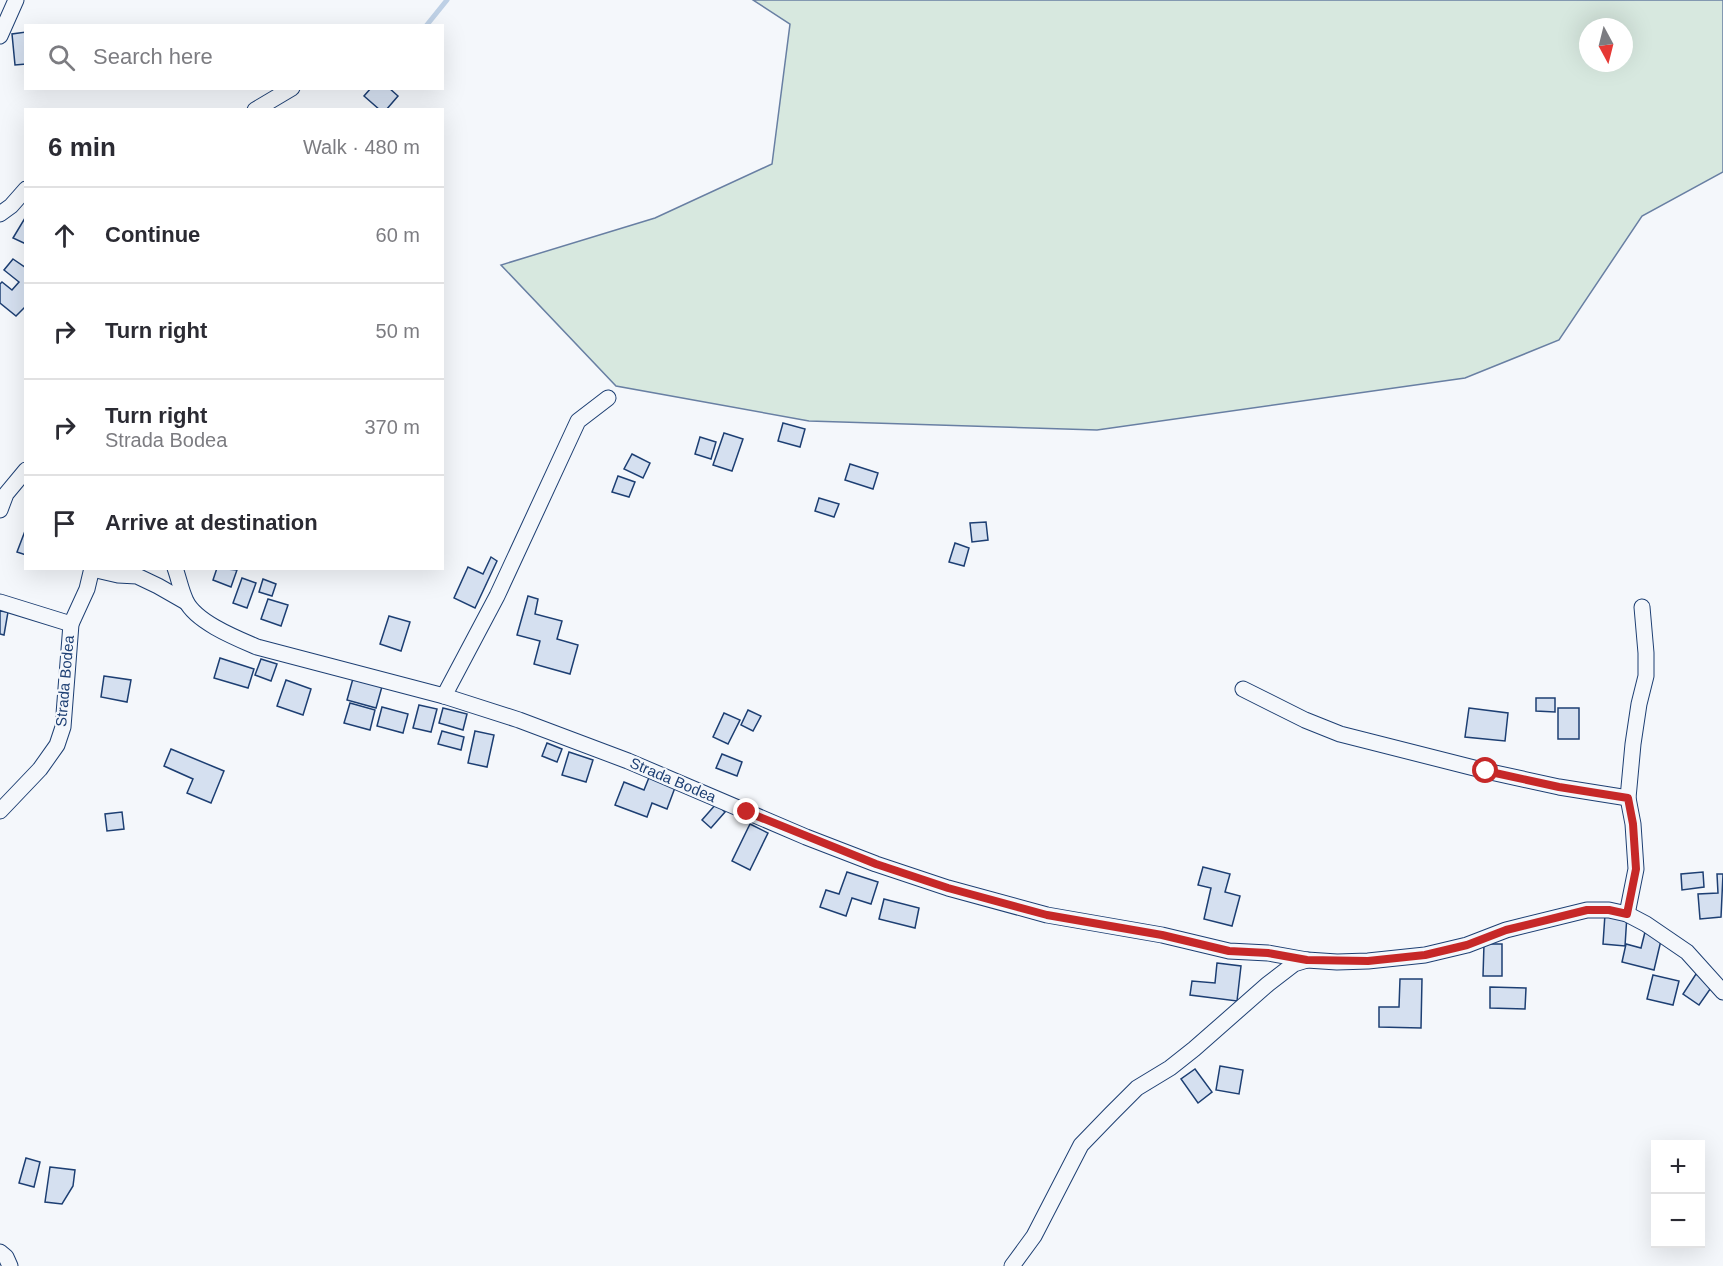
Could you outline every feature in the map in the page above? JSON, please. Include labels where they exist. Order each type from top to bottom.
[{"type":"street","points":[[0,36],[16,0]]},
{"type":"street","points":[[258,108],[289,90]]},
{"type":"street","points":[[0,214],[24,191]]},
{"type":"street","points":[[444,696],[497,596],[578,421],[608,398]]},
{"type":"street","points":[[0,510],[6,494],[24,472]]},
{"type":"street","name":"Strada Bodea","points":[[0,811],[40,769],[57,745],[63,727],[71,624],[87,589],[92,570]]},
{"type":"street","points":[[96,570],[137,576],[158,585],[186,602]]},
{"type":"street","name":"Strada Bodea","points":[[176,570],[186,602],[208,623],[234,638],[444,696],[572,739],[876,864],[948,888],[1047,915],[1173,937],[1229,951],[1268,953],[1307,960],[1368,961],[1425,955],[1467,945],[1506,930],[1587,910],[1609,910],[1627,914]]},
{"type":"street","points":[[0,602],[71,624]]},
{"type":"street","points":[[1642,607],[1646,676],[1636,724],[1628,798],[1633,824],[1636,869],[1627,914],[1688,952],[1723,992]]},
{"type":"street","points":[[1243,689],[1305,720],[1340,734],[1486,771],[1559,787],[1628,798]]},
{"type":"street","points":[[1012,1266],[1034,1236],[1081,1145],[1137,1088],[1170,1068],[1294,964],[1307,960]]},
{"type":"street","points":[[0,1252],[6,1257],[10,1266]]},
{"type":"shaded area","points":[[753,0],[1723,0],[1723,172],[1642,216],[1559,340],[1465,378],[1097,430],[809,421],[616,386],[501,265],[655,218],[772,164],[790,24]]},
{"type":"building","points":[[24,32],[24,64],[15,65],[12,34]]},
{"type":"building","points":[[369,90],[391,90],[398,96],[388,108],[378,108],[364,96]]},
{"type":"building","points":[[24,220],[24,243],[13,238]]},
{"type":"building","points":[[13,259],[24,267],[24,308],[16,316],[0,303],[0,284],[2,282],[12,290],[19,282],[4,270]]},
{"type":"building","points":[[783,423],[805,429],[800,447],[778,441]]},
{"type":"building","points":[[724,433],[743,439],[732,471],[713,465]]},
{"type":"building","points":[[700,437],[716,442],[711,459],[695,454]]},
{"type":"building","points":[[632,454],[650,463],[643,478],[624,469]]},
{"type":"building","points":[[850,464],[878,473],[873,489],[845,480]]},
{"type":"building","points":[[618,476],[635,482],[629,497],[612,492]]},
{"type":"building","points":[[819,498],[839,504],[834,517],[815,511]]},
{"type":"building","points":[[986,522],[988,540],[972,542],[970,523]]},
{"type":"building","points":[[24,534],[24,554],[17,552]]},
{"type":"building","points":[[955,543],[969,548],[964,566],[949,562]]},
{"type":"building","points":[[491,557],[497,561],[475,608],[454,598],[468,567],[483,574]]},
{"type":"building","points":[[216,570],[237,570],[231,587],[213,580]]},
{"type":"building","points":[[242,578],[256,583],[247,608],[233,603]]},
{"type":"building","points":[[263,579],[276,584],[272,596],[259,592]]},
{"type":"building","points":[[528,596],[538,599],[535,614],[562,621],[557,639],[578,645],[570,674],[534,664],[540,641],[517,635]]},
{"type":"building","points":[[268,599],[288,605],[281,626],[261,619]]},
{"type":"building","points":[[0,611],[8,612],[4,635],[0,634]]},
{"type":"building","points":[[389,616],[410,622],[401,651],[380,644]]},
{"type":"building","points":[[220,658],[254,669],[248,688],[214,678]]},
{"type":"building","points":[[261,659],[277,664],[271,681],[255,675]]},
{"type":"building","points":[[354,675],[383,683],[376,708],[347,700]]},
{"type":"building","points":[[104,676],[131,680],[127,702],[101,697]]},
{"type":"building","points":[[286,680],[311,689],[303,715],[277,706]]},
{"type":"building","points":[[1536,698],[1555,698],[1555,712],[1536,711]]},
{"type":"building","points":[[350,703],[375,710],[370,730],[344,723]]},
{"type":"building","points":[[419,705],[437,709],[431,732],[413,728]]},
{"type":"building","points":[[382,707],[408,714],[403,733],[377,726]]},
{"type":"building","points":[[443,708],[467,714],[463,730],[439,723]]},
{"type":"building","points":[[1469,708],[1508,713],[1505,741],[1465,737]]},
{"type":"building","points":[[1558,708],[1579,708],[1579,739],[1558,739]]},
{"type":"building","points":[[748,710],[761,716],[753,731],[741,725]]},
{"type":"building","points":[[724,713],[740,720],[728,744],[713,737]]},
{"type":"building","points":[[442,731],[464,737],[461,750],[438,744]]},
{"type":"building","points":[[475,731],[494,735],[487,767],[468,763]]},
{"type":"building","points":[[547,743],[562,749],[557,762],[542,756]]},
{"type":"building","points":[[171,749],[224,771],[211,803],[187,793],[193,779],[164,766]]},
{"type":"building","points":[[569,752],[593,760],[586,782],[562,775]]},
{"type":"building","points":[[722,754],[742,762],[737,776],[716,768]]},
{"type":"building","points":[[650,775],[676,785],[667,809],[652,803],[647,817],[615,805],[624,782],[644,790]]},
{"type":"building","points":[[716,804],[725,812],[711,828],[702,820]]},
{"type":"building","points":[[122,812],[124,829],[107,831],[105,814]]},
{"type":"building","points":[[750,824],[768,833],[750,870],[732,861]]},
{"type":"building","points":[[1203,867],[1230,874],[1225,892],[1240,896],[1232,926],[1204,919],[1211,888],[1198,885]]},
{"type":"building","points":[[847,872],[878,882],[871,904],[852,898],[846,916],[820,907],[826,890],[839,894]]},
{"type":"building","points":[[1703,872],[1704,887],[1682,890],[1681,874]]},
{"type":"building","points":[[1717,874],[1723,874],[1721,917],[1700,919],[1698,894],[1718,893]]},
{"type":"building","points":[[884,899],[919,908],[915,928],[879,919]]},
{"type":"building","points":[[1605,914],[1627,915],[1625,946],[1603,944]]},
{"type":"building","points":[[1645,932],[1662,936],[1654,970],[1622,962],[1626,944],[1641,948]]},
{"type":"building","points":[[1484,944],[1502,944],[1502,976],[1483,976]]},
{"type":"building","points":[[1217,963],[1241,966],[1237,1001],[1190,995],[1192,981],[1215,983]]},
{"type":"building","points":[[1696,974],[1713,985],[1699,1005],[1683,994]]},
{"type":"building","points":[[1653,975],[1679,981],[1673,1005],[1647,999]]},
{"type":"building","points":[[1400,979],[1422,979],[1421,1028],[1379,1027],[1379,1007],[1399,1007]]},
{"type":"building","points":[[1490,987],[1526,988],[1525,1009],[1490,1008]]},
{"type":"building","points":[[1220,1066],[1243,1070],[1239,1094],[1216,1090]]},
{"type":"building","points":[[1195,1069],[1212,1092],[1198,1103],[1181,1079]]},
{"type":"building","points":[[26,1158],[40,1162],[34,1187],[19,1183]]},
{"type":"building","points":[[50,1167],[75,1170],[73,1186],[62,1204],[45,1202]]},
{"type":"waterway","points":[[428,24],[447,0]]},
{"type":"route","points":[[747,812],[876,864],[948,888],[1047,915],[1162,935],[1229,951],[1268,953],[1307,960],[1368,961],[1425,955],[1467,945],[1506,930],[1587,910],[1609,910],[1627,914],[1636,869],[1633,824],[1628,798],[1559,787],[1486,771]]}]
